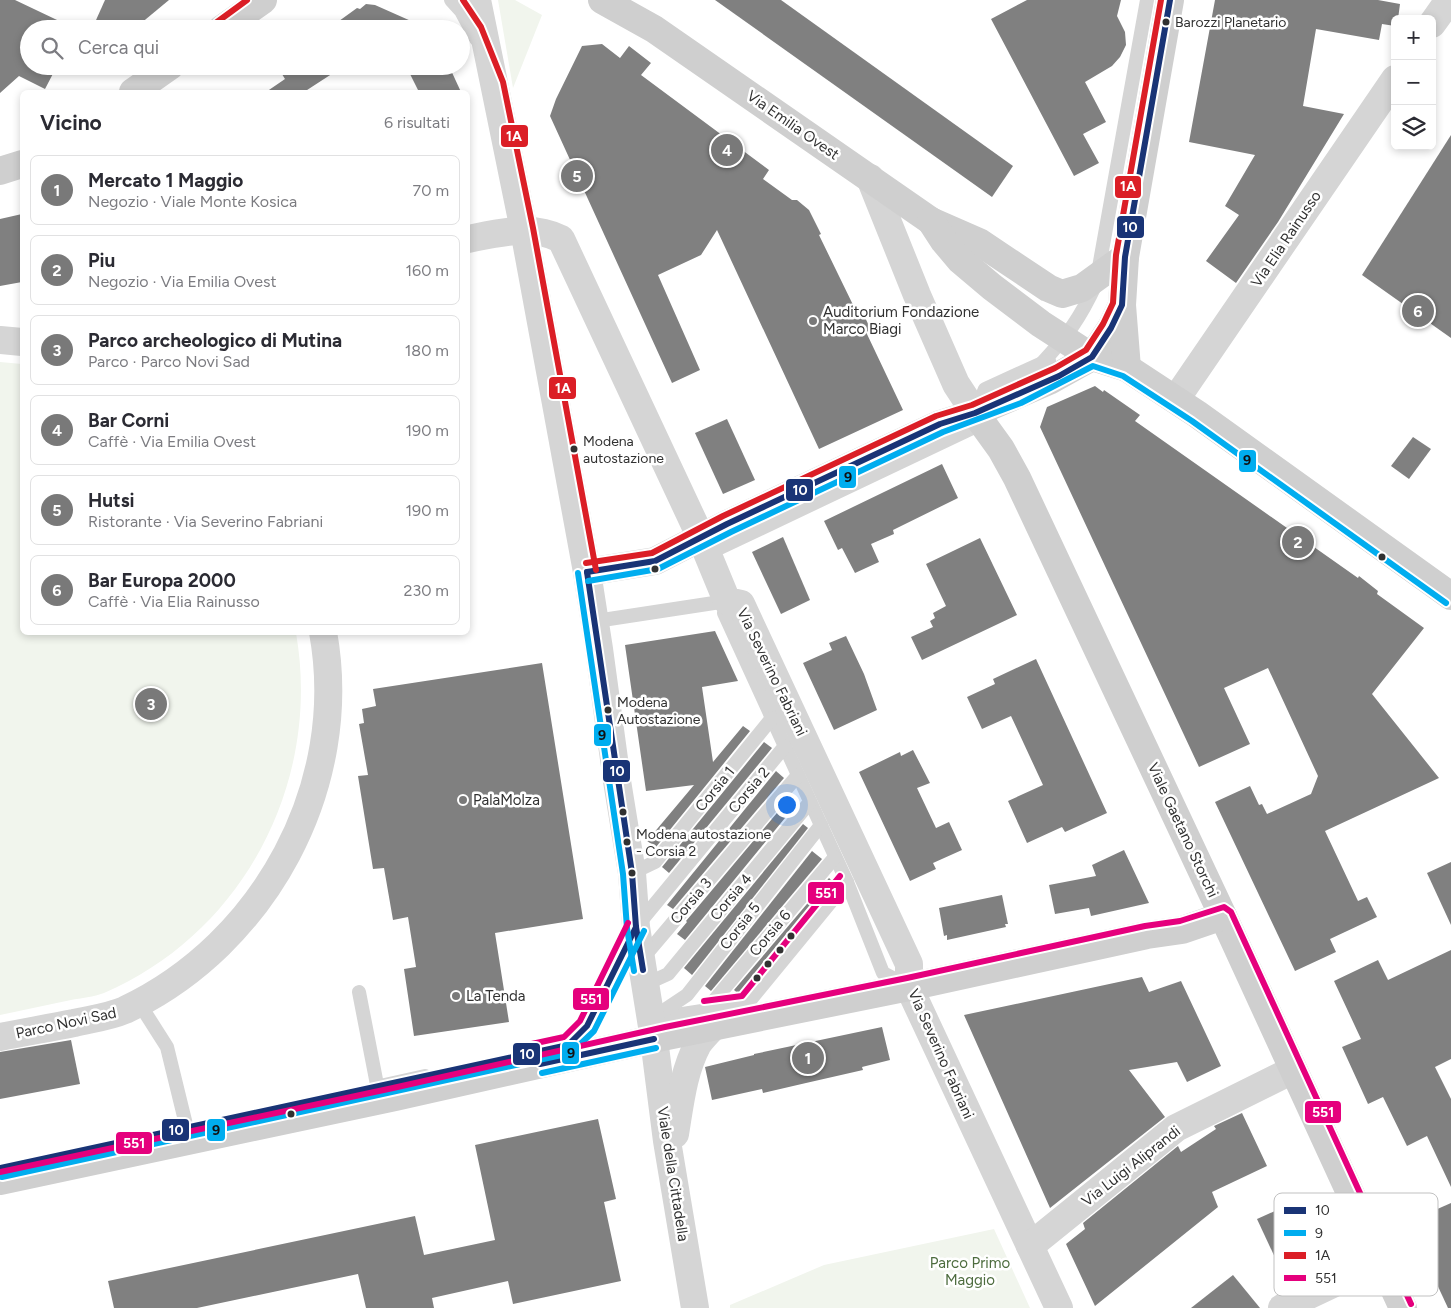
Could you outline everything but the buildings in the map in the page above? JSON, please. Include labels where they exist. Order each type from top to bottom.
[{"type":"street","points":[[470,239],[524,230],[477,0]]},
{"type":"street","points":[[602,0],[654,30]]},
{"type":"street","points":[[623,0],[654,30]]},
{"type":"street","points":[[1170,0],[1125,257],[1122,305],[1127,368],[1176,400],[1451,596]]},
{"type":"street","points":[[1436,18],[1449,0]]},
{"type":"street","points":[[235,20],[262,1]]},
{"type":"street","name":"Via Emilia Ovest","points":[[654,30],[931,221],[978,242],[1048,288],[1062,294],[1082,288],[1125,257]]},
{"type":"street","points":[[137,90],[158,75]]},
{"type":"street","name":"Via Elia Rainusso","points":[[1176,400],[1391,89]]},
{"type":"street","points":[[0,171],[20,165]]},
{"type":"street","points":[[870,178],[917,295],[952,375],[979,418]]},
{"type":"street","name":"Via Emilia Ovest","points":[[931,221],[944,241],[960,260],[992,287],[1064,340],[1092,356],[1127,368]]},
{"type":"street","name":"Via Severino Fabriani","points":[[524,230],[551,234],[561,239],[704,546],[727,601],[741,604],[909,964],[909,987],[1059,1308]]},
{"type":"street","name":"Viale della Cittadella","points":[[524,230],[596,621],[617,781],[632,873],[636,927],[653,1029],[670,1163],[695,1308]]},
{"type":"street","points":[[587,572],[655,561],[704,546],[727,524],[940,424],[979,418],[1092,356],[1111,328],[1122,305]]},
{"type":"street","points":[[0,340],[20,342]]},
{"type":"street","name":"Viale Gaetano Storchi","points":[[979,418],[1001,449],[1017,478],[1223,916],[1350,1193]]},
{"type":"street","name":"Parco Novi Sad","points":[[0,1037],[104,1017],[123,1011],[138,1003],[190,970],[216,948],[262,896],[296,836],[309,804],[318,772],[325,738],[328,704],[323,635]]},
{"type":"street","points":[[1,1180],[189,1134],[379,1093],[653,1029],[710,1018],[909,987],[1147,935],[1182,930],[1223,916]]},
{"type":"street","points":[[670,1163],[684,1079],[710,1018]]},
{"type":"street","name":"Via Luigi Aliprandi","points":[[1030,1246],[1176,1128],[1293,1070]]},
{"type":"street","points":[[1282,1308],[1307,1296]]},
{"type":"street","name":"Viale Gaetano Storchi","points":[[1397,1296],[1403,1308]]},
{"type":"lane","points":[[451,0],[466,20]]},
{"type":"lane","points":[[979,418],[985,390],[1042,362],[1064,340],[1082,314],[1096,284],[1147,0]]},
{"type":"lane","points":[[470,26],[494,84]]},
{"type":"lane","points":[[1042,362],[1092,356]]},
{"type":"lane","points":[[596,621],[727,601],[724,613],[847,882],[884,973],[909,987]]},
{"type":"lane","name":"Corsia 1","points":[[632,873],[655,862],[772,718]]},
{"type":"lane","name":"Corsia 2","points":[[379,1093],[568,1046],[587,1026],[636,927],[785,746]]},
{"type":"lane","name":"Corsia 3","points":[[644,972],[798,775]]},
{"type":"lane","name":"Corsia 4","points":[[644,972],[668,974],[810,802]]},
{"type":"lane","name":"Corsia 5","points":[[653,1029],[687,995],[821,825]]},
{"type":"lane","name":"Corsia 6","points":[[710,1018],[835,857]]},
{"type":"lane","points":[[710,1018],[747,1004],[847,882]]},
{"type":"lane","points":[[359,992],[379,1093]]},
{"type":"lane","points":[[138,1003],[167,1047],[189,1134]]},
{"type":"green space","points":[[498,0],[515,0],[542,15],[513,88]]},
{"type":"green space","points":[[0,362],[20,364],[20,635],[296,635],[301,689],[297,743],[284,796],[262,846],[233,892],[197,932],[154,966],[104,993],[0,1015]]},
{"type":"green space","name":"Parco Primo Maggio","points":[[994,1229],[1030,1308],[730,1308],[730,1305],[824,1265]]},
{"type":"transit line","name":"1A","points":[[220,20],[247,0]]},
{"type":"transit line","name":"1A","points":[[463,0],[481,27],[503,82],[533,228],[596,570]]},
{"type":"transit line","name":"1A","points":[[586,563],[652,553],[723,516],[936,416],[972,405],[1055,368],[1086,350],[1103,324],[1113,303],[1116,255],[1161,0]]},
{"type":"transit line","name":"10","points":[[587,572],[655,561],[727,524],[940,424],[975,413],[1059,376],[1092,357],[1111,328],[1122,305],[1125,257],[1170,0]]},
{"type":"transit line","name":"9","points":[[588,581],[658,569],[731,532],[943,432],[1021,403],[1093,366],[1123,376],[1192,421],[1446,603]]},
{"type":"transit line","name":"10","points":[[587,572],[632,873],[636,927],[643,970]]},
{"type":"transit line","name":"9","points":[[578,573],[623,874],[627,928],[634,971]]},
{"type":"transit line","name":"551","points":[[704,1001],[742,996],[840,876]]},
{"type":"transit line","name":"551","points":[[0,1172],[393,1088],[665,1027],[907,978],[1145,926],[1180,921],[1224,907],[1231,912],[1360,1193]]},
{"type":"transit line","name":"551","points":[[527,1045],[564,1037],[580,1021],[628,923]]},
{"type":"transit line","name":"10","points":[[0,1168],[568,1045],[587,1026],[636,927]]},
{"type":"transit line","name":"9","points":[[2,1177],[571,1053],[594,1031],[644,931]]},
{"type":"transit line","name":"10","points":[[540,1064],[654,1039]]},
{"type":"transit line","name":"9","points":[[542,1073],[656,1048]]},
{"type":"transit line","name":"551","points":[[1407,1296],[1411,1304]]},
{"type":"place","name":"Barozzi Planetario","points":[[1166,22]]},
{"type":"place","name":"Bar Corni","points":[[727,150]]},
{"type":"place","name":"Hutsi","points":[[577,176]]},
{"type":"place","name":"Bar Europa 2000","points":[[1418,311]]},
{"type":"place","name":"Auditorium Fondazione Marco Biagi","points":[[813,321]]},
{"type":"place","name":"Modena autostazione","points":[[574,449]]},
{"type":"place","name":"Piu","points":[[1298,542]]},
{"type":"place","name":"Parco archeologico di Mutina","points":[[151,704]]},
{"type":"place","name":"Modena Autostazione","points":[[608,710]]},
{"type":"place","name":"PalaMolza","points":[[463,800]]},
{"type":"place","name":"Modena autostazione - Corsia 2","points":[[627,842]]},
{"type":"place","name":"La Tenda","points":[[456,996]]},
{"type":"place","name":"Mercato 1 Maggio","points":[[808,1058]]}]
